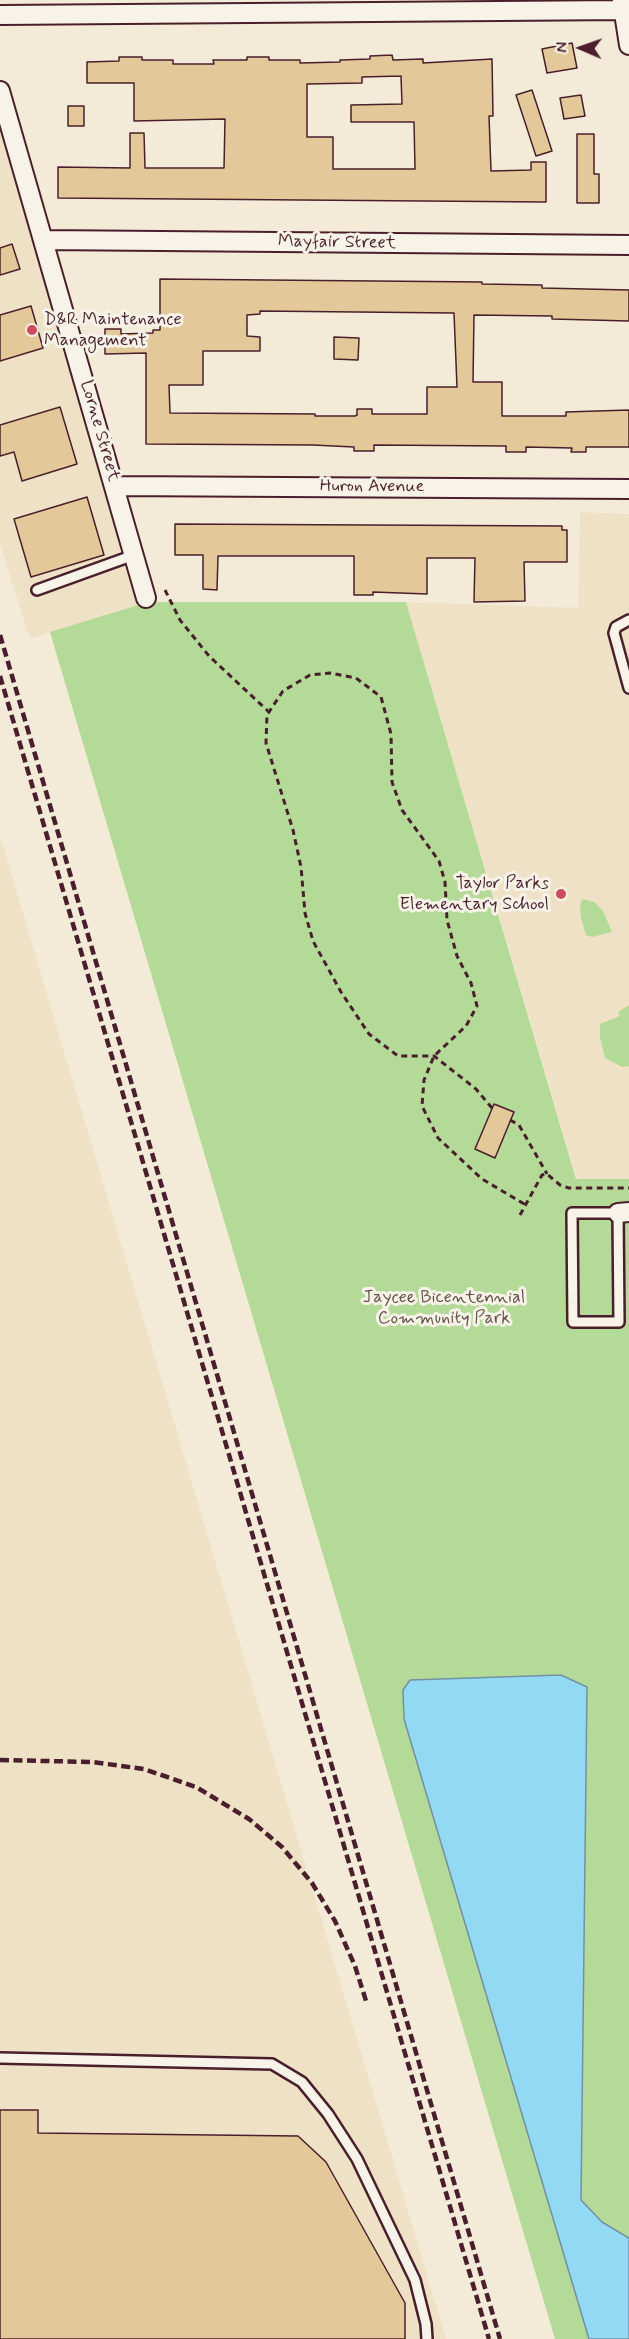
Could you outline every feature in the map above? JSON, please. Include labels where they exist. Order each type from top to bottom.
[{"type":"street","points":[[0,15],[623,5],[629,45]]},
{"type":"street","name":"Lorne Street","points":[[0,91],[146,598]]},
{"type":"street","name":"Mayfair Street","points":[[44,240],[629,245]]},
{"type":"street","name":"Huron Avenue","points":[[115,486],[629,489]]},
{"type":"lane","points":[[37,590],[134,555]]},
{"type":"lane","points":[[629,620],[616,627],[614,633],[629,688]]},
{"type":"lane","points":[[624,1212],[619,1322],[573,1322],[572,1213],[624,1212]]},
{"type":"lane","points":[[0,2058],[272,2064],[302,2082],[328,2114],[357,2159],[415,2280],[426,2324],[427,2339]]},
{"type":"path","points":[[165,590],[180,621],[209,656],[269,712]]},
{"type":"path","points":[[492,1108],[476,1089],[434,1056],[398,1056],[369,1034],[340,992],[313,941],[305,913],[301,867],[293,830],[266,743],[267,715],[284,691],[310,675],[330,673],[356,678],[381,697],[391,734],[392,782],[402,810],[439,861],[445,882],[447,920],[457,956],[471,983],[477,1005],[466,1026],[434,1056],[424,1080],[422,1106],[438,1138],[482,1179],[526,1205]]},
{"type":"path","points":[[510,1120],[519,1125],[547,1174],[560,1185],[569,1188],[629,1188]]},
{"type":"path","points":[[520,1215],[542,1175],[547,1174]]},
{"type":"shaded area","points":[[0,123],[148,602],[30,639],[0,544]]},
{"type":"shaded area","name":"Taylor Parks Elementary School","points":[[580,512],[629,514],[629,1179],[577,1179],[406,602],[578,608]]},
{"type":"shaded area","points":[[0,836],[446,2339],[0,2339]]},
{"type":"green space","name":"Jaycee Bicentennial Community Park","points":[[148,602],[406,602],[576,1179],[629,1179],[629,2339],[555,2339],[50,632]]},
{"type":"green space","points":[[582,899],[594,902],[603,911],[612,932],[592,937],[586,935],[581,918]]},
{"type":"green space","points":[[629,1005],[629,1066],[622,1067],[605,1058],[600,1037],[600,1024],[620,1016],[618,1012]]},
{"type":"water","points":[[561,1675],[587,1687],[581,2200],[602,2222],[629,2238],[629,2339],[589,2339],[404,1719],[403,1690],[410,1680]]},
{"type":"building","points":[[572,43],[577,68],[547,73],[542,49]]},
{"type":"building","points":[[392,55],[393,60],[423,59],[423,63],[492,59],[493,116],[489,116],[491,171],[531,170],[531,162],[546,162],[546,202],[58,198],[58,167],[130,168],[130,133],[144,133],[145,168],[224,168],[225,119],[134,121],[134,83],[87,83],[87,62],[119,61],[119,57],[142,57],[142,60],[173,60],[173,64],[214,64],[213,60],[247,60],[247,57],[269,57],[269,60],[300,60],[300,63],[370,59],[370,56]],"holes":[[[401,76],[402,104],[351,105],[351,122],[414,122],[415,169],[333,169],[333,137],[307,137],[307,84],[362,83],[362,77]]]},
{"type":"building","points":[[532,90],[552,151],[536,156],[516,95]]},
{"type":"building","points":[[581,95],[585,116],[564,119],[560,98]]},
{"type":"building","points":[[68,106],[84,106],[84,126],[68,126]]},
{"type":"building","points":[[577,134],[594,134],[594,174],[599,174],[599,203],[577,203]]},
{"type":"building","points":[[12,244],[20,269],[0,275],[0,248]]},
{"type":"building","points":[[160,279],[482,282],[482,284],[542,285],[542,288],[629,290],[629,321],[552,319],[552,316],[474,315],[473,382],[502,382],[502,416],[566,416],[566,412],[629,410],[629,447],[586,447],[586,452],[571,452],[572,448],[526,447],[526,452],[506,452],[506,446],[374,445],[374,451],[354,451],[354,447],[313,445],[146,444],[146,353],[105,354],[105,329],[121,329],[121,334],[153,333],[153,330],[160,330]],"holes":[[[260,311],[454,313],[457,387],[427,387],[427,414],[372,414],[372,409],[357,409],[355,416],[170,413],[169,385],[203,385],[203,351],[260,351],[260,337],[247,336],[247,315],[260,314]]]},
{"type":"building","points":[[31,306],[43,348],[0,361],[0,315]]},
{"type":"building","points":[[334,337],[359,338],[358,360],[334,359]]},
{"type":"building","points":[[60,407],[77,464],[22,481],[14,452],[0,456],[0,425]]},
{"type":"building","points":[[87,497],[104,555],[31,577],[14,519]]},
{"type":"building","points":[[175,524],[562,526],[562,530],[567,530],[567,562],[524,562],[525,601],[474,602],[475,558],[427,558],[427,594],[373,592],[373,595],[354,595],[354,556],[218,556],[217,590],[203,589],[203,555],[175,555]]},
{"type":"building","points":[[494,1104],[514,1112],[495,1158],[475,1149]]},
{"type":"building","points":[[0,2110],[38,2110],[38,2133],[298,2136],[326,2162],[405,2303],[405,2339],[0,2339]]},
{"type":"railway","points":[[0,635],[500,2339]]},
{"type":"railway","points":[[0,676],[489,2339]]},
{"type":"railway","points":[[0,1760],[92,1762],[144,1769],[196,1787],[249,1819],[282,1847],[312,1883],[335,1921],[355,1966],[367,2004]]},
{"type":"place","name":"D&R Maintenance Management","points":[[32,330]]},
{"type":"place","name":"Taylor Parks Elementary School","points":[[561,894]]}]
